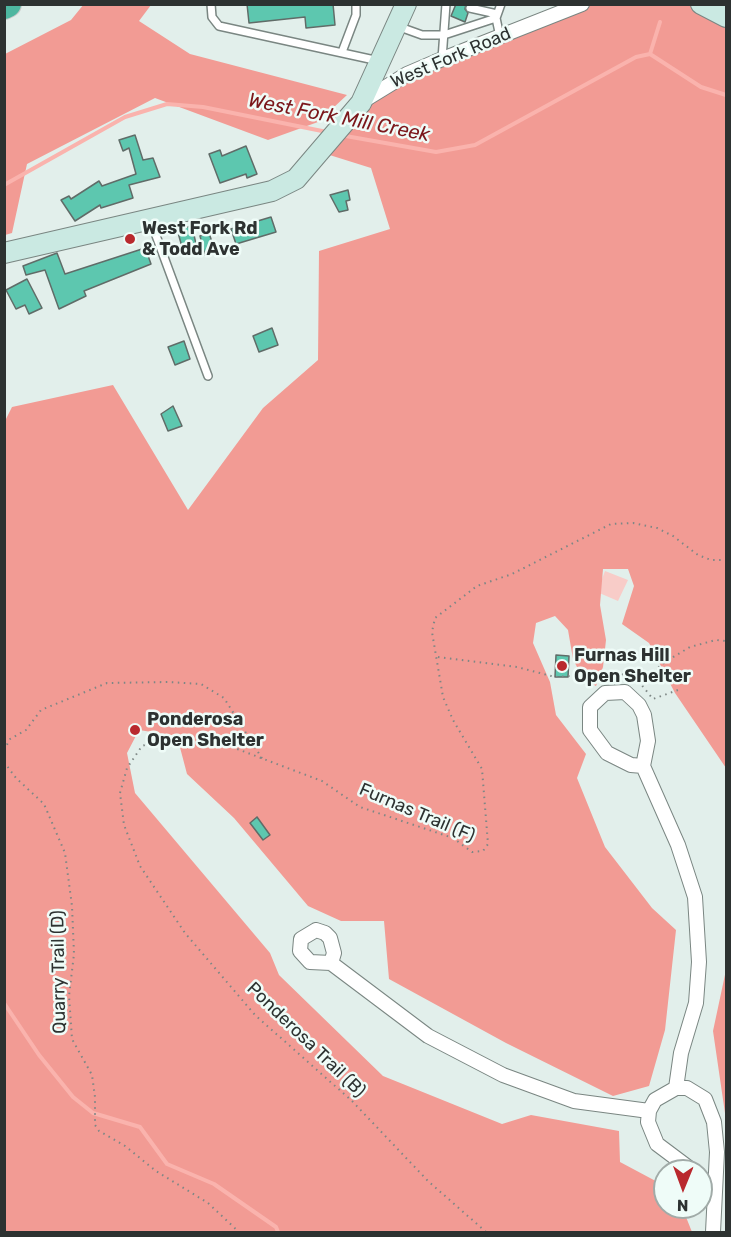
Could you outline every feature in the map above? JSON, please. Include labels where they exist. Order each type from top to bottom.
[{"type":"street","points":[[362,103],[406,4]]},
{"type":"street","name":"West Fork Road","points":[[4,253],[282,188],[305,172],[362,103],[407,74],[582,4]]},
{"type":"street","points":[[701,4],[726,16]]},
{"type":"street","points":[[643,766],[626,764],[608,753],[590,730],[590,707],[605,693],[625,692],[639,705],[647,728],[648,741],[643,766],[662,805],[689,876],[698,924],[696,1003],[681,1053],[676,1088]]},
{"type":"street","points":[[331,963],[428,1036],[503,1075],[574,1101],[649,1111]]},
{"type":"street","points":[[677,1159],[657,1144],[648,1122],[649,1111],[655,1100],[676,1088],[687,1088],[697,1092],[705,1099],[710,1109],[717,1152],[713,1192]]},
{"type":"lane","points":[[211,4],[212,17],[219,26],[381,62]]},
{"type":"lane","points":[[342,52],[356,15],[356,4]]},
{"type":"lane","points":[[442,59],[446,4]]},
{"type":"lane","points":[[500,36],[496,16],[501,4]]},
{"type":"lane","points":[[470,8],[496,16]]},
{"type":"lane","points":[[397,26],[422,35],[444,35],[496,16]]},
{"type":"lane","points":[[150,219],[208,376]]},
{"type":"path","name":"Furnas Trail (F)","points":[[142,746],[174,739],[224,744],[322,781],[360,807],[453,838],[472,852],[483,851],[488,844],[482,769],[453,720],[443,697],[432,632],[435,618],[477,586],[512,574],[611,525],[633,523],[657,528],[673,536],[698,555],[711,561],[726,560]]},
{"type":"path","points":[[640,683],[665,662],[690,647],[716,640],[726,641]]},
{"type":"path","points":[[438,657],[517,667],[555,677]]},
{"type":"path","points":[[4,750],[10,739],[26,730],[41,710],[107,683],[169,682],[201,684],[224,698],[263,760]]},
{"type":"path","name":"Ponderosa Trail (B)","points":[[142,746],[127,768],[120,793],[124,825],[140,866],[185,933],[255,1016],[352,1101],[428,1181],[486,1233]]},
{"type":"path","name":"Quarry Trail (D)","points":[[4,762],[16,778],[44,804],[65,853],[74,954],[69,996],[72,1039],[92,1075],[95,1125],[99,1131],[125,1146],[156,1171],[208,1203],[239,1233]]},
{"type":"shaded area","points":[[84,4],[151,5],[139,21],[190,54],[347,95],[318,122],[268,140],[155,98],[27,164],[12,233],[5,235],[5,54],[71,20]]},
{"type":"shaded area","points":[[582,5],[701,5],[726,17],[726,768],[675,693],[649,643],[622,624],[634,586],[628,569],[603,569],[600,605],[606,640],[603,667],[596,686],[583,679],[573,659],[568,630],[555,616],[536,623],[533,643],[550,682],[556,715],[586,754],[577,778],[605,847],[652,908],[676,930],[665,1030],[649,1086],[613,1096],[506,1043],[389,979],[384,921],[341,921],[308,906],[234,818],[187,774],[177,736],[139,730],[127,753],[135,793],[270,953],[279,975],[383,1076],[502,1124],[531,1115],[619,1131],[620,1162],[653,1180],[653,1219],[687,1219],[692,1232],[5,1232],[4,423],[12,407],[113,385],[188,510],[263,408],[318,360],[319,251],[390,229],[371,168],[320,152],[381,89]]},
{"type":"shaded area","points":[[605,571],[628,580],[618,601],[597,592]]},
{"type":"shaded area","points":[[726,970],[726,1120],[713,1031]]},
{"type":"building","points":[[247,4],[333,4],[335,25],[306,28],[305,17],[249,23]]},
{"type":"building","points":[[456,4],[466,4],[465,9],[468,13],[465,22],[451,16]]},
{"type":"building","points":[[135,135],[143,160],[153,158],[160,177],[129,185],[133,198],[101,208],[100,205],[75,221],[61,200],[69,196],[71,199],[99,181],[102,186],[136,174],[129,148],[123,151],[119,140]]},
{"type":"building","points":[[246,146],[257,174],[247,178],[246,174],[220,183],[209,154],[220,150],[222,156]]},
{"type":"building","points":[[348,190],[350,200],[346,201],[348,210],[339,212],[330,195]]},
{"type":"building","points":[[271,217],[276,232],[236,244],[231,229]]},
{"type":"building","points":[[192,226],[196,244],[182,247],[177,229]]},
{"type":"building","points":[[209,233],[215,251],[205,255],[200,236]]},
{"type":"building","points":[[142,249],[146,250],[151,264],[84,291],[86,296],[59,309],[45,270],[26,275],[23,266],[57,253],[65,274]]},
{"type":"building","points":[[27,279],[42,308],[29,314],[25,305],[16,309],[6,290]]},
{"type":"building","points":[[272,328],[278,345],[259,352],[253,336]]},
{"type":"building","points":[[184,341],[190,359],[175,365],[168,347]]},
{"type":"building","points":[[173,406],[182,426],[168,431],[161,414]]},
{"type":"building","name":"Furnas Hill Open Shelter","points":[[556,655],[569,656],[568,677],[555,677]]},
{"type":"building","points":[[257,817],[270,835],[263,840],[250,823]]},
{"type":"waterway","points":[[650,54],[660,22]]},
{"type":"waterway","name":"West Fork Mill Creek","points":[[340,135],[436,152],[475,145],[636,57],[650,54],[701,87],[726,95]]},
{"type":"waterway","name":"West Fork Mill Creek","points":[[4,185],[125,117],[167,104],[203,107],[327,132]]},
{"type":"waterway","points":[[4,1003],[39,1055],[73,1097],[93,1113],[140,1127],[167,1164],[214,1184],[276,1227],[278,1232]]},
{"type":"place","name":"West Fork Rd & Todd Ave","points":[[130,239]]},
{"type":"place","name":"Furnas Hill Open Shelter","points":[[562,666]]},
{"type":"place","name":"Ponderosa Open Shelter","points":[[135,730]]}]
